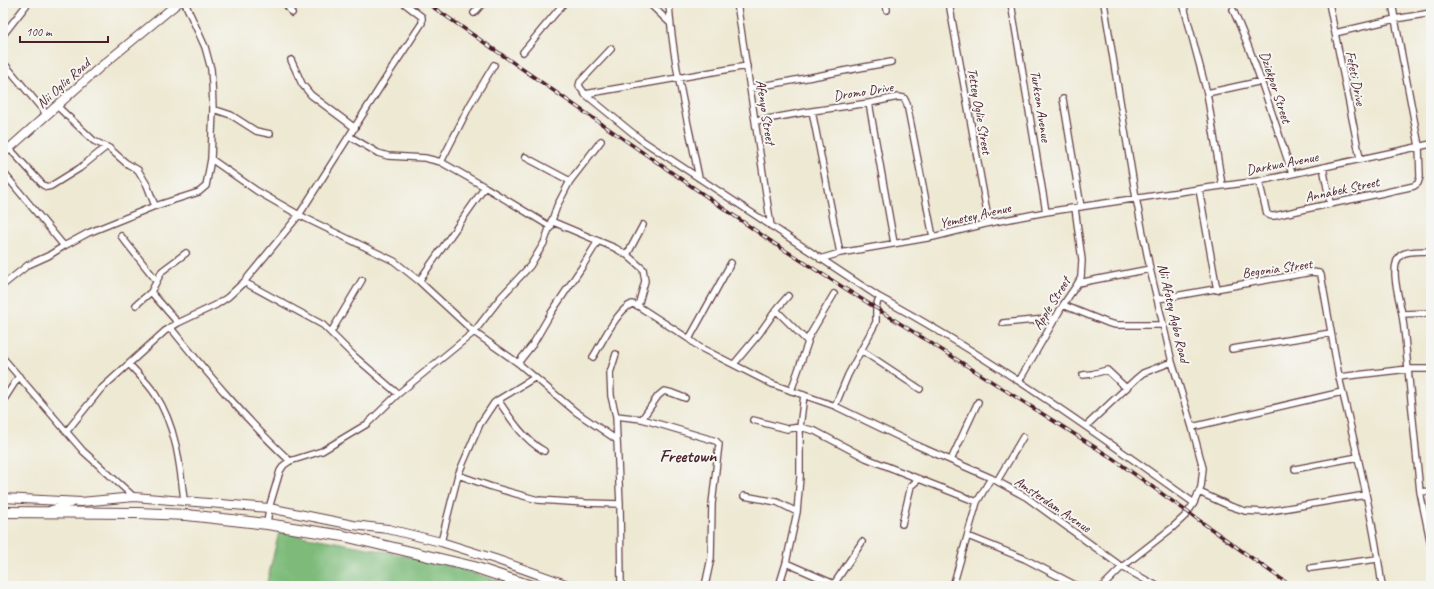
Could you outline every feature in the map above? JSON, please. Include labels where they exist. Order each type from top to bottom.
[{"type":"highway","points":[[3,512],[165,514],[267,524],[344,536],[474,567],[531,586]]},
{"type":"street","points":[[3,35],[28,3]]},
{"type":"street","name":"Nii Oglie Road","points":[[6,151],[99,68],[178,3]]},
{"type":"street","points":[[3,285],[28,265],[48,256],[94,230],[155,206],[188,196],[203,189],[207,182],[211,159],[213,109],[212,83],[208,56],[202,38],[185,3]]},
{"type":"street","points":[[285,3],[292,13]]},
{"type":"street","points":[[67,431],[100,390],[170,327],[216,305],[228,297],[244,282],[299,215],[422,23],[422,17],[404,3]]},
{"type":"street","points":[[474,13],[483,3]]},
{"type":"street","points":[[523,52],[564,3]]},
{"type":"street","points":[[649,3],[670,23]]},
{"type":"street","points":[[669,3],[670,23],[699,178]]},
{"type":"street","name":"Afenyo Street","points":[[737,3],[771,226]]},
{"type":"street","points":[[886,3],[887,10]]},
{"type":"street","name":"Tettey Oglie Street","points":[[949,3],[989,223]]},
{"type":"street","name":"Turkson Avenue","points":[[1011,3],[1046,212]]},
{"type":"street","name":"Nii Afotey Agbo Road","points":[[1103,586],[1122,567],[1172,528],[1186,515],[1194,504],[1201,487],[1203,468],[1172,362],[1150,269],[1136,198],[1104,3]]},
{"type":"street","points":[[1183,3],[1207,93],[1222,185]]},
{"type":"street","name":"Fefeti Drive","points":[[1329,3],[1360,158]]},
{"type":"street","points":[[1392,3],[1418,146]]},
{"type":"street","name":"Dziekpor Street","points":[[1233,10],[1247,39],[1292,173]]},
{"type":"street","points":[[1335,33],[1395,19],[1431,13]]},
{"type":"street","points":[[611,49],[580,82],[579,86],[585,94],[627,129],[879,297],[921,320],[1019,381],[1086,426],[1194,504]]},
{"type":"street","points":[[291,60],[302,84],[311,95],[355,128]]},
{"type":"street","points":[[3,62],[47,115]]},
{"type":"street","points":[[750,88],[891,62]]},
{"type":"street","points":[[442,162],[470,105],[494,65]]},
{"type":"street","points":[[585,94],[747,66]]},
{"type":"street","points":[[1207,93],[1262,81]]},
{"type":"street","name":"Dromo Drive","points":[[756,121],[898,97],[904,98],[906,100],[933,237]]},
{"type":"street","name":"Apple Street","points":[[1019,381],[1081,277],[1082,260],[1078,207],[1063,99]]},
{"type":"street","points":[[868,103],[894,243]]},
{"type":"street","points":[[57,106],[94,141],[106,146],[126,163],[138,170],[147,185],[155,206]]},
{"type":"street","points":[[213,109],[231,115],[256,131],[270,134]]},
{"type":"street","points":[[812,111],[840,252]]},
{"type":"street","points":[[350,136],[378,153],[388,156],[425,158],[442,162],[551,224],[598,241],[627,255],[644,269],[645,281],[638,306],[632,304],[626,307],[613,323],[594,358]]},
{"type":"street","points":[[267,524],[269,508],[280,471],[284,465],[290,461],[322,451],[372,420],[398,394],[474,332],[501,298],[530,266],[544,243],[557,206],[570,181],[601,141]]},
{"type":"street","name":"Darkwa Avenue","points":[[1136,198],[1260,180],[1431,144]]},
{"type":"street","points":[[6,151],[47,187],[80,168],[106,146]]},
{"type":"street","name":"Annabek Street","points":[[1260,180],[1267,214],[1271,216],[1381,194],[1418,184],[1420,177],[1418,146]]},
{"type":"street","points":[[526,157],[570,181]]},
{"type":"street","points":[[211,159],[257,191],[299,215],[394,261],[419,281],[474,332],[518,363],[576,412],[617,440]]},
{"type":"street","points":[[1323,167],[1330,203]]},
{"type":"street","points":[[3,172],[64,246]]},
{"type":"street","points":[[419,281],[485,187]]},
{"type":"street","points":[[1198,189],[1217,290]]},
{"type":"street","name":"Yemetey Avenue","points":[[820,258],[840,252],[933,237],[989,223],[1046,212],[1136,198]]},
{"type":"street","points":[[627,255],[643,225]]},
{"type":"street","points":[[121,236],[156,280]]},
{"type":"street","points":[[518,363],[533,344],[551,313],[582,268],[598,241]]},
{"type":"street","points":[[1431,251],[1406,253],[1401,255],[1397,260],[1395,276],[1402,314],[1420,492],[1431,545]]},
{"type":"street","points":[[136,305],[151,292],[162,271],[186,253]]},
{"type":"street","points":[[690,339],[731,263]]},
{"type":"street","points":[[1078,283],[1150,269]]},
{"type":"street","name":"Begonia Street","points":[[1158,299],[1217,290],[1312,272],[1319,273],[1321,275],[1342,392],[1358,456],[1376,544],[1382,586]]},
{"type":"street","points":[[330,332],[362,280]]},
{"type":"street","points":[[244,282],[323,325],[354,356],[398,394]]},
{"type":"street","points":[[151,292],[178,323]]},
{"type":"street","points":[[791,391],[807,347],[807,340],[834,294]]},
{"type":"street","points":[[734,364],[788,296]]},
{"type":"street","points":[[835,406],[876,322],[876,311],[879,297]]},
{"type":"street","points":[[1063,305],[1116,325],[1163,325]]},
{"type":"street","name":"Amsterdam Avenue","points":[[638,306],[690,339],[699,347],[772,384],[835,406],[997,481],[1026,497],[1122,567],[1157,586]]},
{"type":"street","points":[[776,310],[807,340]]},
{"type":"street","points":[[1402,314],[1431,312]]},
{"type":"street","points":[[1003,323],[1056,318]]},
{"type":"street","points":[[170,327],[221,390],[263,436],[290,461]]},
{"type":"street","points":[[1232,349],[1331,333]]},
{"type":"street","points":[[861,350],[920,389]]},
{"type":"street","points":[[616,354],[610,373],[611,396],[616,416],[620,504],[621,586]]},
{"type":"street","points":[[3,358],[83,451],[134,497]]},
{"type":"street","points":[[1086,426],[1125,387],[1143,373],[1172,362]]},
{"type":"street","points":[[129,364],[153,391],[170,424],[180,465],[184,500]]},
{"type":"street","points":[[1339,377],[1408,369],[1431,369]]},
{"type":"street","points":[[1083,375],[1107,370],[1125,387]]},
{"type":"street","points":[[3,401],[19,376]]},
{"type":"street","points":[[440,542],[458,475],[480,424],[494,403],[534,378]]},
{"type":"street","points":[[642,419],[658,396],[664,391],[672,392],[685,398]]},
{"type":"street","points":[[1192,427],[1342,392]]},
{"type":"street","points":[[779,586],[786,564],[797,512],[800,477],[800,427],[804,395]]},
{"type":"street","points":[[498,400],[515,425],[534,444],[544,451]]},
{"type":"street","points":[[951,460],[978,402]]},
{"type":"street","points":[[616,416],[642,419],[716,441],[719,444],[712,504],[711,558],[705,586]]},
{"type":"street","points":[[753,420],[787,429],[800,427],[819,433],[866,458],[977,502]]},
{"type":"street","points":[[997,481],[1023,437]]},
{"type":"street","points":[[1295,469],[1358,456]]},
{"type":"street","points":[[458,475],[492,487],[538,500],[620,504]]},
{"type":"street","points":[[953,586],[977,502],[991,478]]},
{"type":"street","points":[[902,524],[911,486],[919,480]]},
{"type":"street","points":[[1420,492],[1431,491]]},
{"type":"street","points":[[1199,492],[1245,511],[1264,512],[1366,496]]},
{"type":"street","points":[[744,496],[777,502],[797,512]]},
{"type":"street","points":[[30,513],[81,502],[134,497],[269,508],[357,525],[388,529],[440,542],[495,559],[571,586]]},
{"type":"street","points":[[3,498],[30,498],[81,502]]},
{"type":"street","points":[[968,536],[1026,559],[1038,567],[1077,586]]},
{"type":"street","points":[[786,564],[834,584],[862,542]]},
{"type":"street","points":[[1311,568],[1377,558]]},
{"type":"green space","points":[[279,532],[398,554],[456,568],[514,586],[266,586]]},
{"type":"railway","points":[[427,3],[775,244],[1112,458],[1291,586]]},
{"type":"district","name":"Freetown","points":[[688,456]]}]
